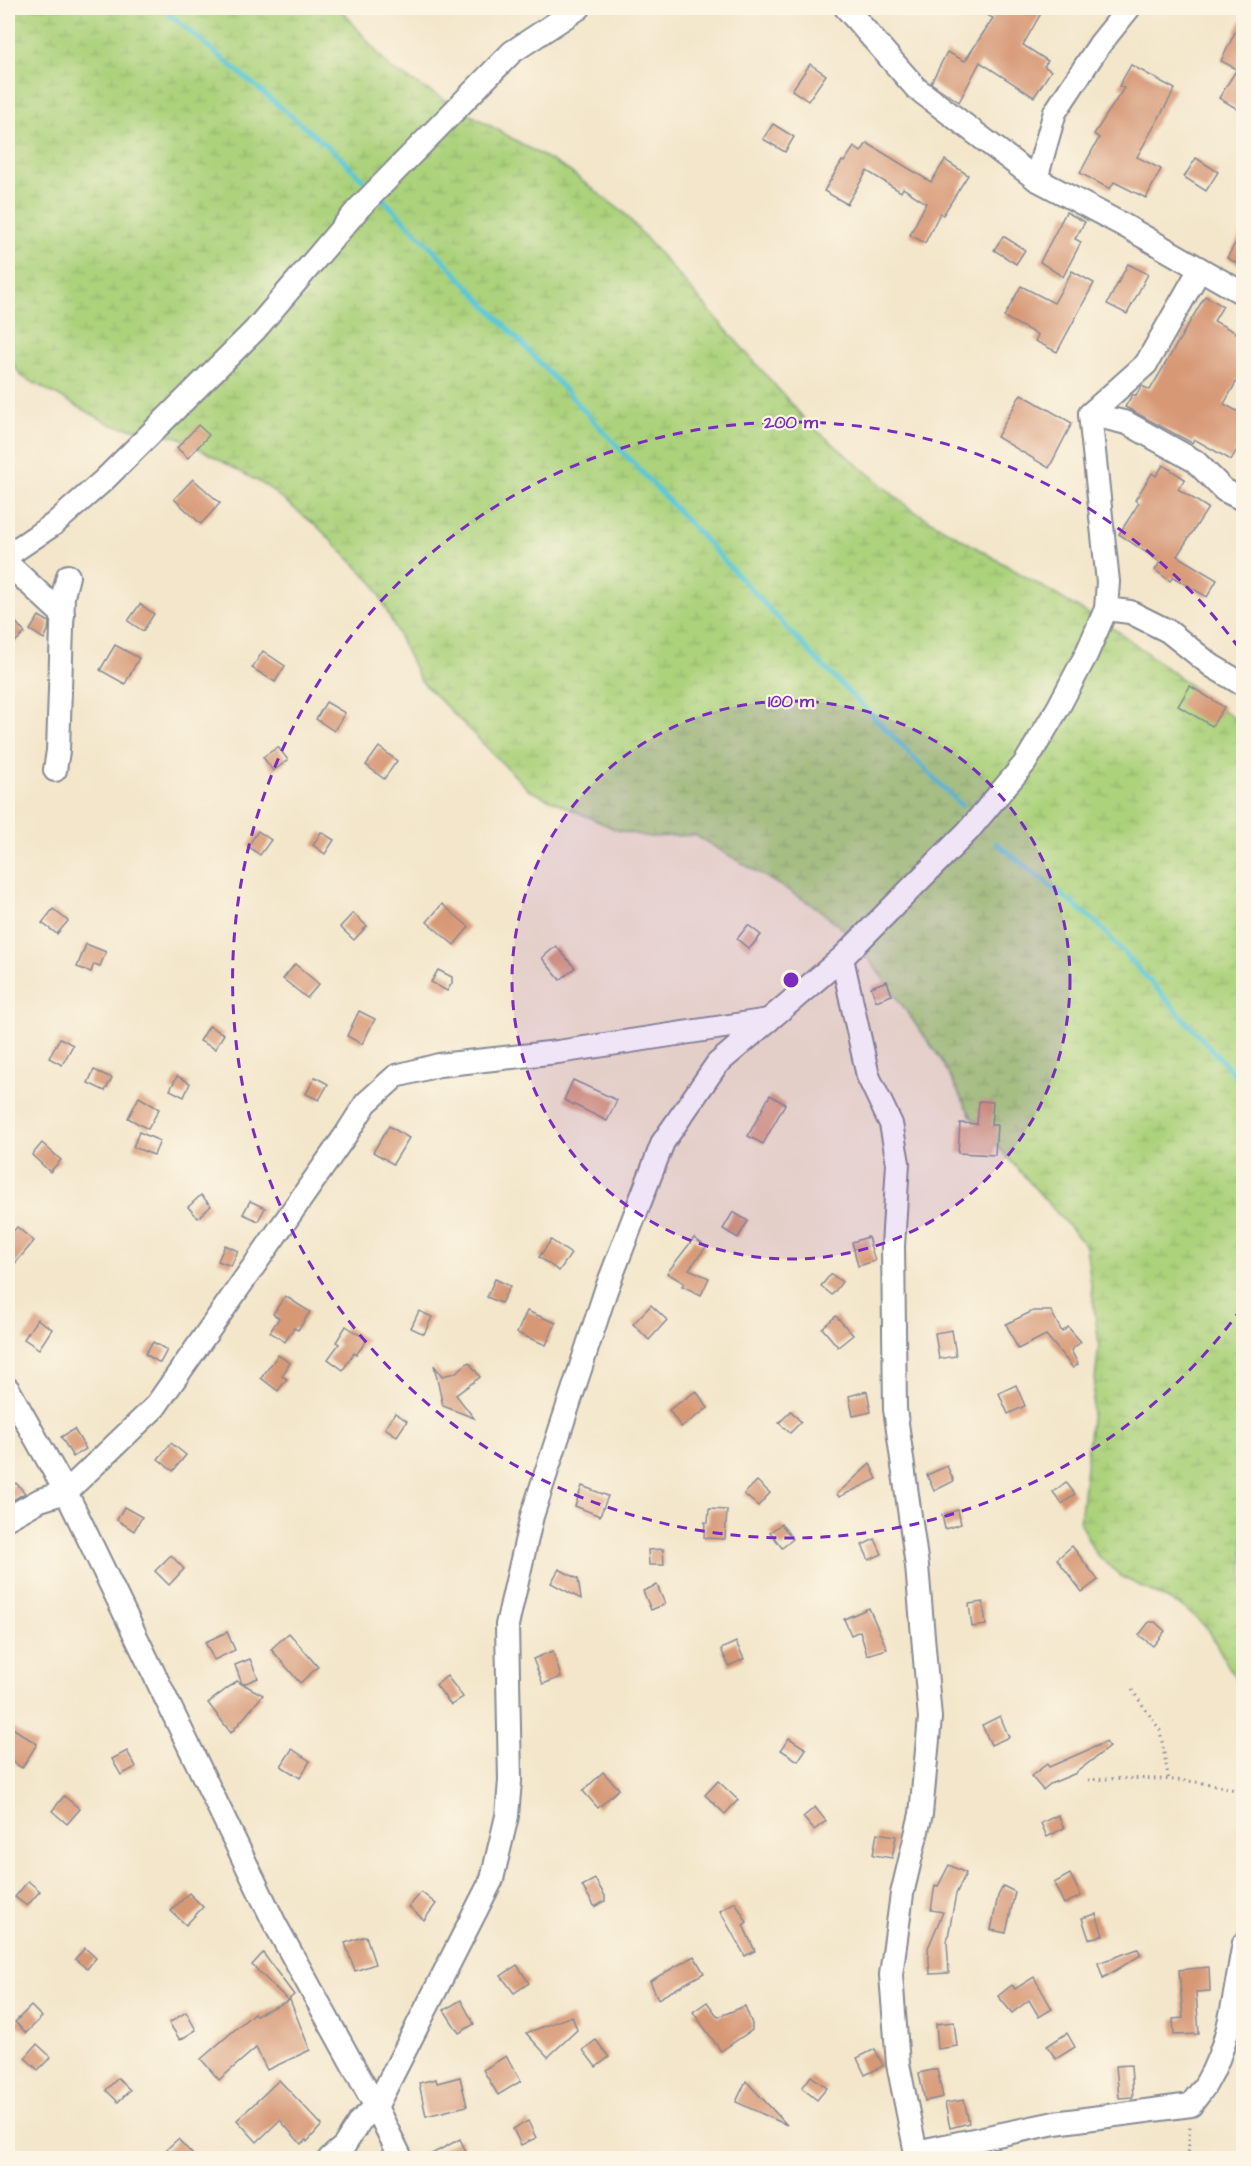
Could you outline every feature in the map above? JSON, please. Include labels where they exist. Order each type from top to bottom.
[{"type":"street","points":[[8,555],[54,524],[104,480],[255,330],[359,208],[512,52],[579,8]]},
{"type":"street","points":[[846,8],[916,88],[1036,179],[1125,226],[1244,294]]},
{"type":"street","points":[[1036,179],[1055,112],[1100,44],[1129,8]]},
{"type":"street","points":[[1090,414],[1146,364],[1200,269]]},
{"type":"street","points":[[1090,414],[1127,423],[1195,461],[1224,490],[1244,500]]},
{"type":"street","points":[[330,2158],[344,2146],[360,2121],[376,2107],[492,1879],[507,1816],[510,1781],[507,1625],[532,1516],[606,1290],[663,1142],[717,1064],[842,958],[968,831],[1025,763],[1058,708],[1086,655],[1106,609],[1108,582],[1090,414]]},
{"type":"street","points":[[8,564],[63,615]]},
{"type":"street","points":[[55,770],[58,751],[63,596],[69,576]]},
{"type":"street","points":[[1106,609],[1130,612],[1168,631],[1212,666],[1244,686]]},
{"type":"street","points":[[842,958],[868,1076],[891,1124],[898,1163],[893,1246],[895,1409],[917,1566],[930,1718],[921,1814],[902,1894],[891,1976],[898,2064],[916,2155],[1055,2123],[1191,2105],[1208,2082],[1221,2050],[1229,2025],[1244,1943]]},
{"type":"street","points":[[8,1518],[40,1500],[66,1492],[155,1407],[366,1103],[396,1076],[439,1065],[558,1052],[770,1020]]},
{"type":"street","points":[[8,1389],[66,1492],[275,1924],[376,2107],[401,2158]]},
{"type":"path","points":[[1132,1690],[1160,1730],[1169,1781]]},
{"type":"path","points":[[1088,1780],[1115,1778],[1201,1783],[1231,1787],[1244,1794]]},
{"type":"path","points":[[1188,2158],[1191,2105]]},
{"type":"green space","points":[[8,8],[340,8],[391,69],[569,171],[624,213],[807,422],[909,508],[1119,632],[1243,725],[1243,1693],[1208,1629],[1183,1607],[1122,1577],[1095,1553],[1080,1523],[1099,1344],[1086,1246],[971,1116],[940,1058],[854,938],[816,907],[695,835],[650,837],[617,830],[529,790],[420,680],[374,584],[319,528],[266,486],[179,437],[112,425],[21,376],[8,356]]},
{"type":"building","points":[[973,8],[1044,8],[1023,45],[1048,61],[1044,66],[1051,71],[1034,97],[980,62],[959,102],[931,83],[947,52],[965,61],[993,18]]},
{"type":"building","points":[[1244,14],[1244,113],[1219,98],[1237,69],[1221,61]]},
{"type":"building","points":[[810,64],[826,75],[808,101],[792,90]]},
{"type":"building","points":[[1131,65],[1175,89],[1137,157],[1161,169],[1146,198],[1114,182],[1110,189],[1080,173],[1099,138],[1094,134],[1124,88],[1119,86]]},
{"type":"building","points":[[773,124],[794,137],[785,152],[763,139]]},
{"type":"building","points":[[867,143],[931,182],[945,160],[968,175],[943,215],[940,213],[925,243],[910,235],[926,203],[903,188],[901,192],[867,171],[847,204],[824,191],[842,161],[844,162],[854,147],[861,152]]},
{"type":"building","points":[[1196,158],[1218,172],[1206,191],[1184,177]]},
{"type":"building","points":[[1066,212],[1085,222],[1075,239],[1081,242],[1063,277],[1040,262]]},
{"type":"building","points":[[1244,228],[1244,267],[1227,258]]},
{"type":"building","points":[[1003,236],[1025,250],[1016,264],[994,250]]},
{"type":"building","points":[[1128,264],[1148,274],[1127,314],[1107,304]]},
{"type":"building","points":[[1072,271],[1094,283],[1057,352],[1035,341],[1038,335],[1004,317],[1021,286],[1054,303]]},
{"type":"building","points":[[1205,296],[1223,306],[1214,321],[1244,337],[1244,368],[1224,404],[1244,415],[1244,437],[1231,460],[1194,439],[1192,443],[1125,407],[1132,395],[1136,395],[1142,386],[1150,390]]},
{"type":"building","points":[[1021,394],[1072,423],[1049,468],[997,437]]},
{"type":"building","points":[[198,425],[209,435],[188,458],[177,448]]},
{"type":"building","points":[[1163,465],[1185,479],[1178,489],[1208,508],[1177,556],[1217,580],[1207,597],[1173,577],[1170,581],[1155,570],[1160,562],[1119,534],[1139,503],[1135,500],[1152,473],[1156,476]]},
{"type":"building","points":[[193,479],[220,503],[201,524],[174,499]]},
{"type":"building","points":[[140,604],[154,614],[143,631],[128,621]]},
{"type":"building","points":[[8,613],[25,633],[8,648]]},
{"type":"building","points":[[39,616],[49,622],[44,639],[30,630]]},
{"type":"building","points":[[115,645],[139,658],[125,684],[100,670]]},
{"type":"building","points":[[263,651],[285,666],[275,682],[252,668]]},
{"type":"building","points":[[1190,686],[1224,707],[1212,726],[1178,706]]},
{"type":"building","points":[[326,702],[345,713],[334,731],[316,719]]},
{"type":"building","points":[[278,747],[288,760],[273,771],[263,757]]},
{"type":"building","points":[[379,747],[397,761],[384,779],[366,765]]},
{"type":"building","points":[[258,831],[271,840],[260,855],[248,846]]},
{"type":"building","points":[[321,832],[334,840],[325,854],[313,845]]},
{"type":"building","points":[[442,904],[469,927],[454,945],[427,922]]},
{"type":"building","points":[[53,909],[68,921],[57,934],[42,923]]},
{"type":"building","points":[[353,913],[367,926],[354,940],[340,927]]},
{"type":"building","points":[[748,925],[761,935],[749,949],[737,939]]},
{"type":"building","points":[[86,944],[106,952],[100,966],[94,964],[91,972],[77,967]]},
{"type":"building","points":[[556,946],[575,968],[560,980],[542,958]]},
{"type":"building","points":[[295,964],[319,984],[307,998],[283,979]]},
{"type":"building","points":[[438,970],[452,977],[452,983],[447,991],[431,982]]},
{"type":"building","points":[[887,981],[892,995],[876,1001],[871,987]]},
{"type":"building","points":[[359,1011],[375,1019],[362,1044],[347,1036]]},
{"type":"building","points":[[209,1026],[224,1034],[215,1049],[200,1041]]},
{"type":"building","points":[[60,1038],[73,1045],[62,1065],[49,1058]]},
{"type":"building","points":[[94,1070],[112,1078],[105,1091],[88,1083]]},
{"type":"building","points":[[177,1076],[190,1083],[184,1097],[170,1090]]},
{"type":"building","points":[[315,1077],[328,1084],[319,1100],[306,1094]]},
{"type":"building","points":[[573,1080],[617,1100],[607,1121],[564,1100]]},
{"type":"building","points":[[770,1095],[785,1104],[763,1144],[748,1136]]},
{"type":"building","points":[[139,1097],[159,1109],[148,1129],[128,1118]]},
{"type":"building","points":[[979,1101],[993,1102],[991,1125],[997,1125],[995,1155],[958,1153],[960,1123],[977,1124]]},
{"type":"building","points":[[389,1126],[409,1138],[393,1164],[373,1152]]},
{"type":"building","points":[[139,1132],[160,1141],[154,1155],[133,1147]]},
{"type":"building","points":[[42,1143],[61,1160],[50,1172],[32,1155]]},
{"type":"building","points":[[201,1195],[211,1206],[198,1218],[188,1207]]},
{"type":"building","points":[[250,1201],[265,1208],[258,1221],[243,1214]]},
{"type":"building","points":[[733,1212],[748,1221],[738,1238],[723,1229]]},
{"type":"building","points":[[17,1227],[34,1241],[8,1272],[8,1237]]},
{"type":"building","points":[[868,1237],[875,1261],[858,1266],[852,1242]]},
{"type":"building","points":[[694,1238],[706,1247],[689,1269],[709,1278],[701,1295],[682,1286],[684,1283],[667,1273]]},
{"type":"building","points":[[551,1240],[571,1254],[559,1271],[539,1257]]},
{"type":"building","points":[[225,1245],[238,1251],[231,1266],[218,1261]]},
{"type":"building","points":[[831,1274],[842,1282],[832,1295],[821,1286]]},
{"type":"building","points":[[495,1279],[510,1286],[501,1303],[487,1297]]},
{"type":"building","points":[[285,1296],[310,1312],[298,1330],[294,1328],[285,1342],[270,1332],[279,1318],[273,1314]]},
{"type":"building","points":[[651,1305],[667,1320],[649,1340],[633,1324]]},
{"type":"building","points":[[419,1311],[432,1317],[424,1334],[411,1328]]},
{"type":"building","points":[[527,1311],[556,1323],[546,1345],[517,1333]]},
{"type":"building","points":[[1033,1311],[1051,1311],[1062,1332],[1068,1327],[1081,1342],[1071,1350],[1078,1364],[1073,1368],[1046,1335],[1018,1349],[1006,1324]]},
{"type":"building","points":[[836,1316],[853,1335],[838,1347],[822,1328]]},
{"type":"building","points":[[37,1319],[52,1329],[39,1349],[24,1339]]},
{"type":"building","points":[[346,1326],[367,1340],[356,1355],[354,1353],[343,1370],[328,1359],[339,1344],[336,1342]]},
{"type":"building","points":[[952,1330],[956,1356],[939,1359],[935,1333]]},
{"type":"building","points":[[153,1342],[167,1350],[160,1363],[145,1354]]},
{"type":"building","points":[[278,1355],[290,1363],[282,1376],[287,1379],[278,1391],[261,1378]]},
{"type":"building","points":[[469,1362],[480,1377],[456,1395],[474,1418],[443,1406],[434,1365],[442,1376],[455,1373]]},
{"type":"building","points":[[1016,1385],[1025,1406],[1008,1414],[999,1393]]},
{"type":"building","points":[[696,1391],[708,1408],[681,1427],[669,1410]]},
{"type":"building","points":[[867,1391],[871,1412],[853,1416],[849,1396]]},
{"type":"building","points":[[791,1411],[801,1422],[790,1433],[779,1423]]},
{"type":"building","points":[[395,1413],[407,1421],[397,1436],[385,1428]]},
{"type":"building","points":[[74,1429],[86,1449],[73,1457],[61,1437]]},
{"type":"building","points":[[171,1443],[186,1455],[173,1471],[158,1459]]},
{"type":"building","points":[[870,1464],[877,1479],[839,1497],[837,1494]]},
{"type":"building","points":[[947,1466],[954,1481],[934,1491],[927,1475]]},
{"type":"building","points":[[757,1481],[770,1493],[758,1506],[744,1494]]},
{"type":"building","points":[[1066,1482],[1075,1494],[1062,1504],[1053,1492]]},
{"type":"building","points":[[16,1483],[25,1493],[8,1503],[8,1490]]},
{"type":"building","points":[[582,1486],[608,1496],[600,1516],[575,1506]]},
{"type":"building","points":[[124,1507],[142,1517],[134,1531],[117,1520]]},
{"type":"building","points":[[709,1509],[727,1510],[725,1539],[704,1538]]},
{"type":"building","points":[[958,1510],[961,1524],[945,1529],[942,1515]]},
{"type":"building","points":[[781,1524],[793,1539],[782,1548],[770,1532]]},
{"type":"building","points":[[875,1539],[882,1554],[869,1560],[862,1545]]},
{"type":"building","points":[[1072,1546],[1098,1580],[1082,1592],[1057,1559]]},
{"type":"building","points":[[663,1549],[664,1565],[649,1565],[648,1550]]},
{"type":"building","points":[[171,1555],[184,1569],[169,1585],[155,1571]]},
{"type":"building","points":[[559,1569],[578,1579],[581,1599],[551,1583]]},
{"type":"building","points":[[657,1585],[665,1604],[651,1610],[643,1591]]},
{"type":"building","points":[[983,1602],[986,1625],[972,1627],[969,1604]]},
{"type":"building","points":[[869,1608],[887,1649],[867,1655],[860,1631],[851,1635],[844,1619]]},
{"type":"building","points":[[1149,1622],[1155,1622],[1165,1631],[1153,1646],[1139,1635]]},
{"type":"building","points":[[227,1632],[235,1650],[214,1660],[205,1642]]},
{"type":"building","points":[[289,1633],[318,1667],[300,1683],[271,1649]]},
{"type":"building","points":[[736,1642],[744,1659],[729,1666],[721,1649]]},
{"type":"building","points":[[553,1651],[561,1677],[543,1684],[533,1659]]},
{"type":"building","points":[[250,1659],[258,1678],[243,1684],[263,1695],[231,1733],[208,1703],[237,1681],[242,1684],[235,1665]]},
{"type":"building","points":[[447,1676],[463,1697],[451,1705],[436,1685]]},
{"type":"building","points":[[1000,1716],[1009,1737],[991,1745],[982,1725]]},
{"type":"building","points":[[8,1725],[37,1744],[22,1768],[8,1759]]},
{"type":"building","points":[[789,1738],[806,1749],[798,1761],[781,1750]]},
{"type":"building","points":[[1106,1742],[1109,1747],[1074,1774],[1050,1784],[1043,1790],[1031,1776],[1047,1764],[1049,1767]]},
{"type":"building","points":[[292,1749],[310,1761],[300,1778],[281,1766]]},
{"type":"building","points":[[127,1751],[136,1767],[121,1775],[112,1759]]},
{"type":"building","points":[[603,1772],[619,1789],[598,1808],[583,1791]]},
{"type":"building","points":[[718,1781],[738,1800],[725,1814],[705,1795]]},
{"type":"building","points":[[64,1796],[80,1809],[67,1824],[52,1811]]},
{"type":"building","points":[[815,1807],[826,1821],[814,1830],[803,1817]]},
{"type":"building","points":[[1058,1815],[1064,1828],[1047,1837],[1041,1823]]},
{"type":"building","points":[[877,1833],[896,1836],[892,1858],[873,1855]]},
{"type":"building","points":[[949,1865],[966,1873],[956,1894],[947,1942],[949,1973],[930,1974],[928,1948],[943,1912],[931,1910],[935,1885],[938,1886]]},
{"type":"building","points":[[1070,1874],[1081,1896],[1064,1904],[1054,1883]]},
{"type":"building","points":[[595,1879],[605,1896],[605,1901],[595,1907],[582,1886]]},
{"type":"building","points":[[28,1881],[40,1891],[27,1906],[15,1897]]},
{"type":"building","points":[[1003,1886],[1015,1892],[1006,1933],[991,1930],[998,1896]]},
{"type":"building","points":[[421,1892],[436,1904],[424,1920],[409,1907]]},
{"type":"building","points":[[189,1893],[203,1907],[186,1925],[171,1911]]},
{"type":"building","points":[[735,1902],[747,1922],[743,1925],[755,1951],[745,1956],[720,1911]]},
{"type":"building","points":[[1096,1914],[1103,1935],[1089,1939],[1082,1918]]},
{"type":"building","points":[[366,1936],[375,1964],[355,1971],[345,1943]]},
{"type":"building","points":[[85,1948],[96,1958],[87,1969],[75,1959]]},
{"type":"building","points":[[1138,1949],[1141,1955],[1103,1978],[1098,1963]]},
{"type":"building","points":[[263,1953],[294,1995],[288,2000],[252,1965]]},
{"type":"building","points":[[694,1956],[704,1973],[658,1999],[650,1981]]},
{"type":"building","points":[[517,1965],[529,1983],[514,1993],[501,1976]]},
{"type":"building","points":[[1209,1967],[1210,1991],[1196,1992],[1199,2034],[1174,2035],[1173,2019],[1183,2018],[1179,1970]]},
{"type":"building","points":[[1034,1977],[1052,2009],[1039,2017],[1029,2000],[1012,2013],[998,1996],[1012,1985],[1015,1989]]},
{"type":"building","points":[[290,2000],[310,2050],[267,2070],[256,2048],[219,2080],[201,2059],[254,2013],[256,2015]]},
{"type":"building","points":[[461,2000],[474,2024],[459,2033],[444,2010]]},
{"type":"building","points":[[707,2002],[718,2017],[745,2006],[752,2030],[721,2051],[693,2012]]},
{"type":"building","points":[[31,2006],[42,2017],[26,2033],[15,2022]]},
{"type":"building","points":[[186,2012],[196,2030],[180,2040],[169,2023]]},
{"type":"building","points":[[572,2016],[577,2030],[548,2057],[526,2033]]},
{"type":"building","points":[[954,2022],[957,2046],[938,2049],[936,2024]]},
{"type":"building","points":[[1067,2033],[1075,2047],[1056,2059],[1047,2046]]},
{"type":"building","points":[[596,2040],[609,2057],[596,2067],[583,2050]]},
{"type":"building","points":[[37,2044],[51,2057],[38,2070],[25,2058]]},
{"type":"building","points":[[875,2049],[883,2066],[865,2075],[857,2058]]},
{"type":"building","points":[[506,2056],[521,2081],[498,2095],[483,2070]]},
{"type":"building","points":[[1131,2065],[1133,2097],[1119,2098],[1116,2066]]},
{"type":"building","points":[[937,2069],[943,2097],[925,2101],[919,2073]]},
{"type":"building","points":[[811,2076],[827,2088],[817,2100],[802,2088]]},
{"type":"building","points":[[460,2077],[467,2106],[426,2116],[419,2083],[436,2079],[437,2083]]},
{"type":"building","points":[[118,2078],[130,2090],[118,2102],[106,2090]]},
{"type":"building","points":[[279,2080],[322,2125],[307,2142],[306,2140],[301,2144],[280,2120],[257,2142],[237,2120]]},
{"type":"building","points":[[746,2081],[787,2125],[736,2102]]},
{"type":"building","points":[[964,2100],[969,2123],[950,2128],[945,2103]]},
{"type":"building","points":[[528,2121],[536,2138],[521,2145],[513,2129]]},
{"type":"building","points":[[178,2139],[196,2158],[157,2158]]},
{"type":"building","points":[[460,2139],[469,2158],[424,2158]]},
{"type":"waterway","points":[[162,8],[338,155],[371,188]]},
{"type":"waterway","points":[[378,194],[440,256],[816,659],[961,805]]},
{"type":"waterway","points":[[996,843],[1096,922],[1244,1085]]}]
